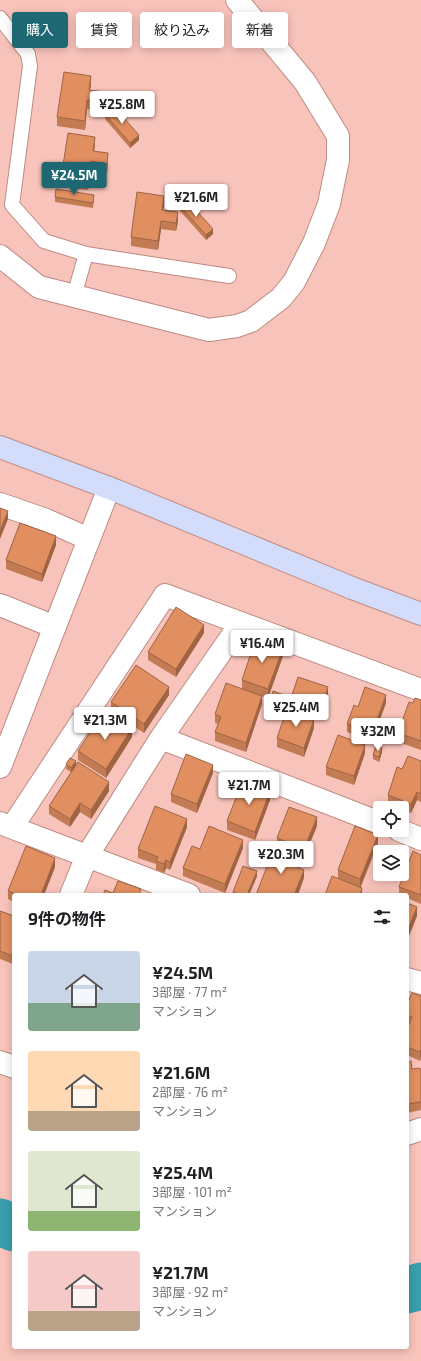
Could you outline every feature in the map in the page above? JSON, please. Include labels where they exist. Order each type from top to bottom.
[{"type":"street","points":[[0,256],[39,287],[209,330],[237,326],[251,321],[281,298],[294,282],[314,243],[329,204],[338,160],[338,136],[305,82],[237,0]]},
{"type":"street","points":[[0,447],[109,488],[352,588],[421,614]]},
{"type":"street","points":[[0,767],[109,488]]},
{"type":"street","points":[[0,504],[46,520],[89,539]]},
{"type":"street","points":[[184,893],[6,825],[164,595],[421,690]]},
{"type":"street","points":[[0,605],[55,627]]},
{"type":"street","points":[[72,893],[87,856],[162,738],[241,623]]},
{"type":"street","points":[[162,738],[373,820]]},
{"type":"street","points":[[409,834],[421,839]]},
{"type":"street","points":[[409,980],[421,983]]},
{"type":"street","points":[[0,1062],[12,1066]]},
{"type":"street","points":[[409,1133],[421,1129]]},
{"type":"lane","points":[[0,18],[28,54],[30,66],[12,205],[44,241],[86,254],[229,276]]},
{"type":"lane","points":[[74,296],[86,254]]},
{"type":"building","points":[[64,72],[91,76],[89,90],[105,92],[104,103],[87,100],[85,121],[57,117]]},
{"type":"building","points":[[114,107],[139,135],[130,143],[105,114]]},
{"type":"building","points":[[68,133],[95,137],[93,151],[108,153],[107,164],[91,161],[88,182],[61,178]]},
{"type":"building","points":[[56,189],[94,195],[93,203],[55,197]]},
{"type":"building","points":[[137,192],[164,196],[162,210],[178,212],[176,223],[161,221],[158,241],[131,237]]},
{"type":"building","points":[[187,200],[213,229],[206,235],[180,206]]},
{"type":"building","points":[[0,508],[8,511],[0,531]]},
{"type":"building","points":[[20,523],[56,536],[42,574],[6,560]]},
{"type":"building","points":[[176,607],[204,625],[176,669],[148,652]]},
{"type":"building","points":[[256,638],[283,648],[268,689],[242,680]]},
{"type":"building","points":[[136,665],[169,687],[144,724],[111,702]]},
{"type":"building","points":[[298,677],[328,687],[320,712],[290,701]]},
{"type":"building","points":[[226,683],[262,696],[246,743],[215,732],[221,717],[215,714]]},
{"type":"building","points":[[365,687],[386,695],[372,733],[347,724],[354,705],[358,707]]},
{"type":"building","points":[[273,691],[284,695],[281,702],[271,698]]},
{"type":"building","points":[[415,698],[421,700],[421,741],[398,733],[409,702],[413,703]]},
{"type":"building","points":[[287,709],[314,719],[304,748],[277,738]]},
{"type":"building","points":[[107,713],[132,728],[106,769],[78,751],[91,731],[95,733]]},
{"type":"building","points":[[338,735],[365,745],[354,776],[326,767]]},
{"type":"building","points":[[376,746],[382,748],[379,757],[373,755]]},
{"type":"building","points":[[186,754],[213,765],[197,804],[171,794]]},
{"type":"building","points":[[408,756],[421,761],[421,794],[417,792],[411,804],[409,803],[409,801],[403,801],[388,795],[397,767],[402,769]]},
{"type":"building","points":[[70,758],[76,761],[71,768],[66,764]]},
{"type":"building","points":[[78,762],[109,782],[91,810],[80,803],[70,819],[49,806]]},
{"type":"building","points":[[243,780],[270,791],[255,832],[227,821]]},
{"type":"building","points":[[155,806],[187,819],[170,862],[166,860],[164,864],[156,861],[158,857],[138,849]]},
{"type":"building","points":[[289,807],[317,817],[304,849],[277,838]]},
{"type":"building","points":[[209,826],[243,840],[225,884],[183,868],[192,846],[200,849]]},
{"type":"building","points":[[355,826],[373,833],[373,837],[377,837],[360,879],[338,870]]},
{"type":"building","points":[[26,846],[55,858],[42,893],[14,893],[8,891]]},
{"type":"building","points":[[274,848],[298,857],[295,866],[304,870],[295,893],[257,893]]},
{"type":"building","points":[[413,851],[421,855],[421,895],[399,887],[401,881],[409,881],[409,861]]},
{"type":"building","points":[[243,866],[257,871],[248,893],[233,892]]},
{"type":"building","points":[[332,876],[362,888],[361,893],[326,893]]},
{"type":"building","points":[[118,881],[141,889],[140,893],[113,893]]},
{"type":"building","points":[[105,890],[113,893],[104,893]]},
{"type":"building","points":[[409,904],[417,907],[409,927]]},
{"type":"building","points":[[0,911],[12,915],[12,956],[0,951]]},
{"type":"building","points":[[412,993],[421,996],[420,1052],[409,1048],[409,1024],[412,1017],[409,1016],[409,1000]]},
{"type":"building","points":[[411,1061],[412,1069],[420,1068],[421,1102],[409,1104],[409,1062]]},
{"type":"waterway","points":[[0,1222],[12,1227]]},
{"type":"waterway","points":[[409,1289],[421,1286]]}]
